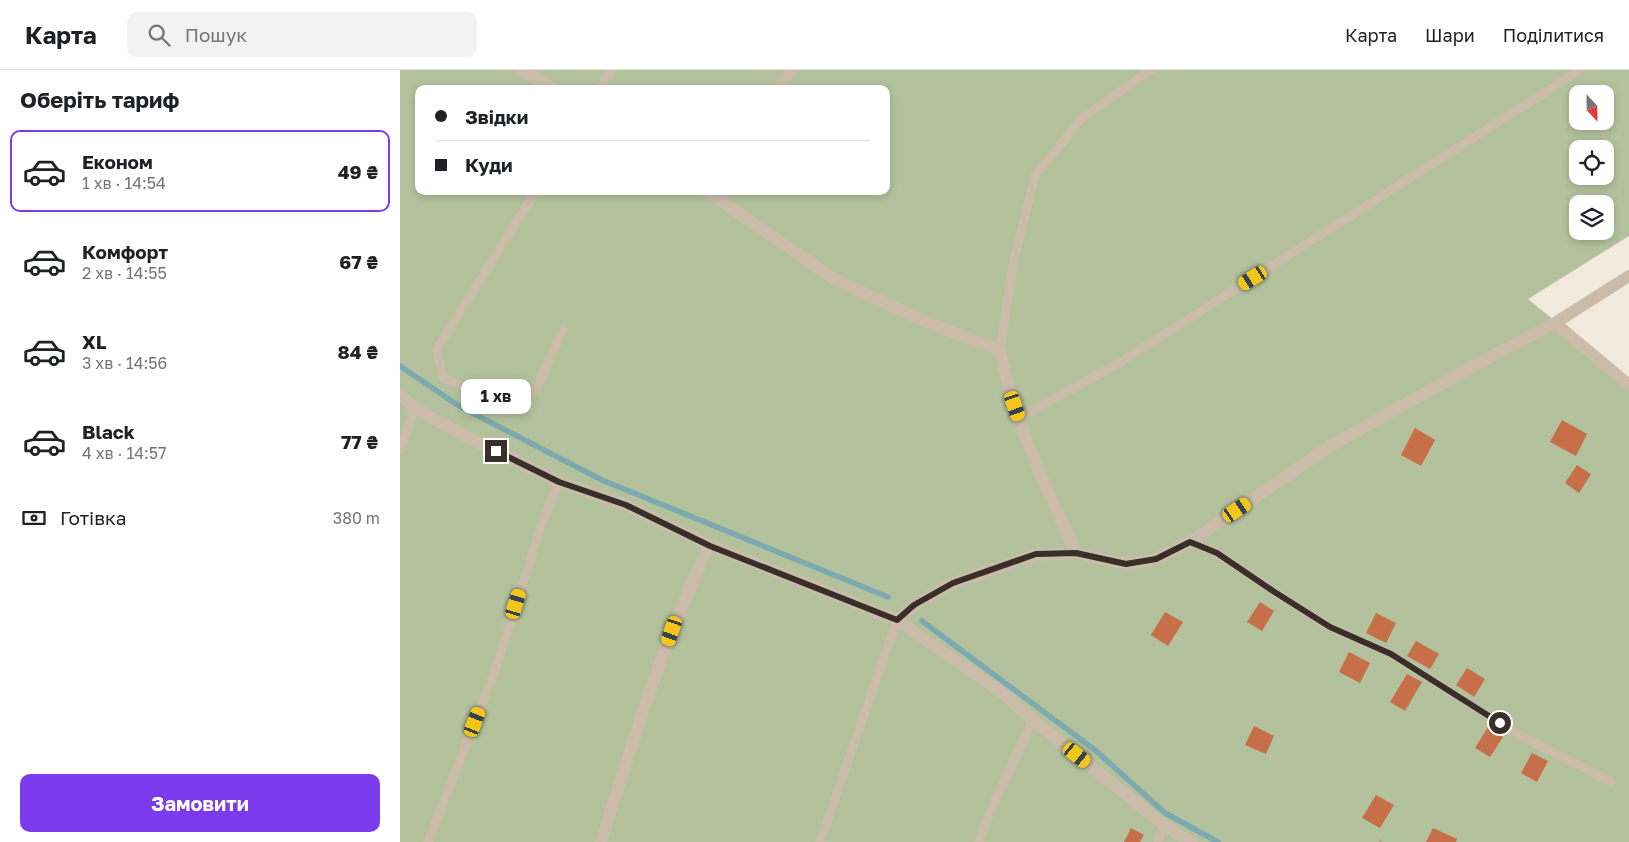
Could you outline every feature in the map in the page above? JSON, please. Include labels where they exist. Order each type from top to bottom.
[{"type":"street","points":[[521,70],[548,85]]},
{"type":"street","points":[[782,85],[791,70]]},
{"type":"street","points":[[715,195],[834,278],[926,322],[1000,350],[1010,394],[1042,479],[1076,553]]},
{"type":"street","points":[[897,620],[914,605],[953,583],[1036,554],[1076,553],[1126,564],[1156,559],[1190,542],[1332,445],[1479,363],[1555,324],[1629,276]]},
{"type":"street","points":[[1555,324],[1629,385]]},
{"type":"street","points":[[400,395],[415,408],[465,436],[559,482],[626,505],[710,546],[897,620],[1000,691],[1033,720],[1164,824],[1191,842]]},
{"type":"street","points":[[601,842],[633,742],[678,613],[710,546]]},
{"type":"lane","points":[[602,85],[611,70]]},
{"type":"lane","points":[[1000,350],[1014,260],[1036,176],[1082,118],[1151,70]]},
{"type":"lane","points":[[1019,418],[1119,363],[1580,70]]},
{"type":"lane","points":[[533,195],[437,349],[443,378],[520,408],[537,386],[563,330]]},
{"type":"lane","points":[[400,450],[415,408]]},
{"type":"lane","points":[[428,842],[495,671],[542,523],[559,482]]},
{"type":"lane","points":[[1190,542],[1217,553],[1330,627],[1391,654],[1517,734],[1611,782]]},
{"type":"lane","points":[[820,842],[897,620]]},
{"type":"lane","points":[[978,842],[992,807],[1033,720]]},
{"type":"lane","points":[[1158,842],[1164,824]]},
{"type":"green space","points":[[400,70],[1629,70],[1629,236],[1528,299],[1629,381],[1629,842],[400,842]]},
{"type":"building","points":[[1562,420],[1587,434],[1576,456],[1550,442]]},
{"type":"building","points":[[1415,428],[1435,440],[1421,466],[1401,455]]},
{"type":"building","points":[[1577,465],[1591,474],[1579,493],[1565,483]]},
{"type":"building","points":[[1260,602],[1274,611],[1262,631],[1247,622]]},
{"type":"building","points":[[1165,612],[1183,622],[1168,646],[1151,635]]},
{"type":"building","points":[[1376,613],[1396,623],[1386,643],[1366,633]]},
{"type":"building","points":[[1416,641],[1439,654],[1430,669],[1407,656]]},
{"type":"building","points":[[1349,652],[1370,663],[1360,683],[1339,672]]},
{"type":"building","points":[[1467,668],[1485,679],[1474,697],[1456,685]]},
{"type":"building","points":[[1407,674],[1422,682],[1405,711],[1390,702]]},
{"type":"building","points":[[1254,726],[1274,736],[1266,754],[1245,745]]},
{"type":"building","points":[[1488,727],[1503,737],[1490,757],[1475,748]]},
{"type":"building","points":[[1532,753],[1548,761],[1537,782],[1521,773]]},
{"type":"building","points":[[1376,795],[1394,805],[1380,828],[1362,818]]},
{"type":"building","points":[[1131,828],[1144,835],[1140,842],[1124,842]]},
{"type":"building","points":[[1433,828],[1457,839],[1456,842],[1426,842]]},
{"type":"waterway","points":[[400,366],[459,406],[602,480],[888,597]]},
{"type":"waterway","points":[[922,621],[1095,750],[1165,813],[1218,842]]},
{"type":"route","points":[[496,451],[559,482],[626,505],[710,546],[897,620],[914,605],[953,583],[1036,554],[1076,553],[1126,564],[1156,559],[1190,542],[1217,553],[1330,627],[1391,654],[1500,723]]}]
